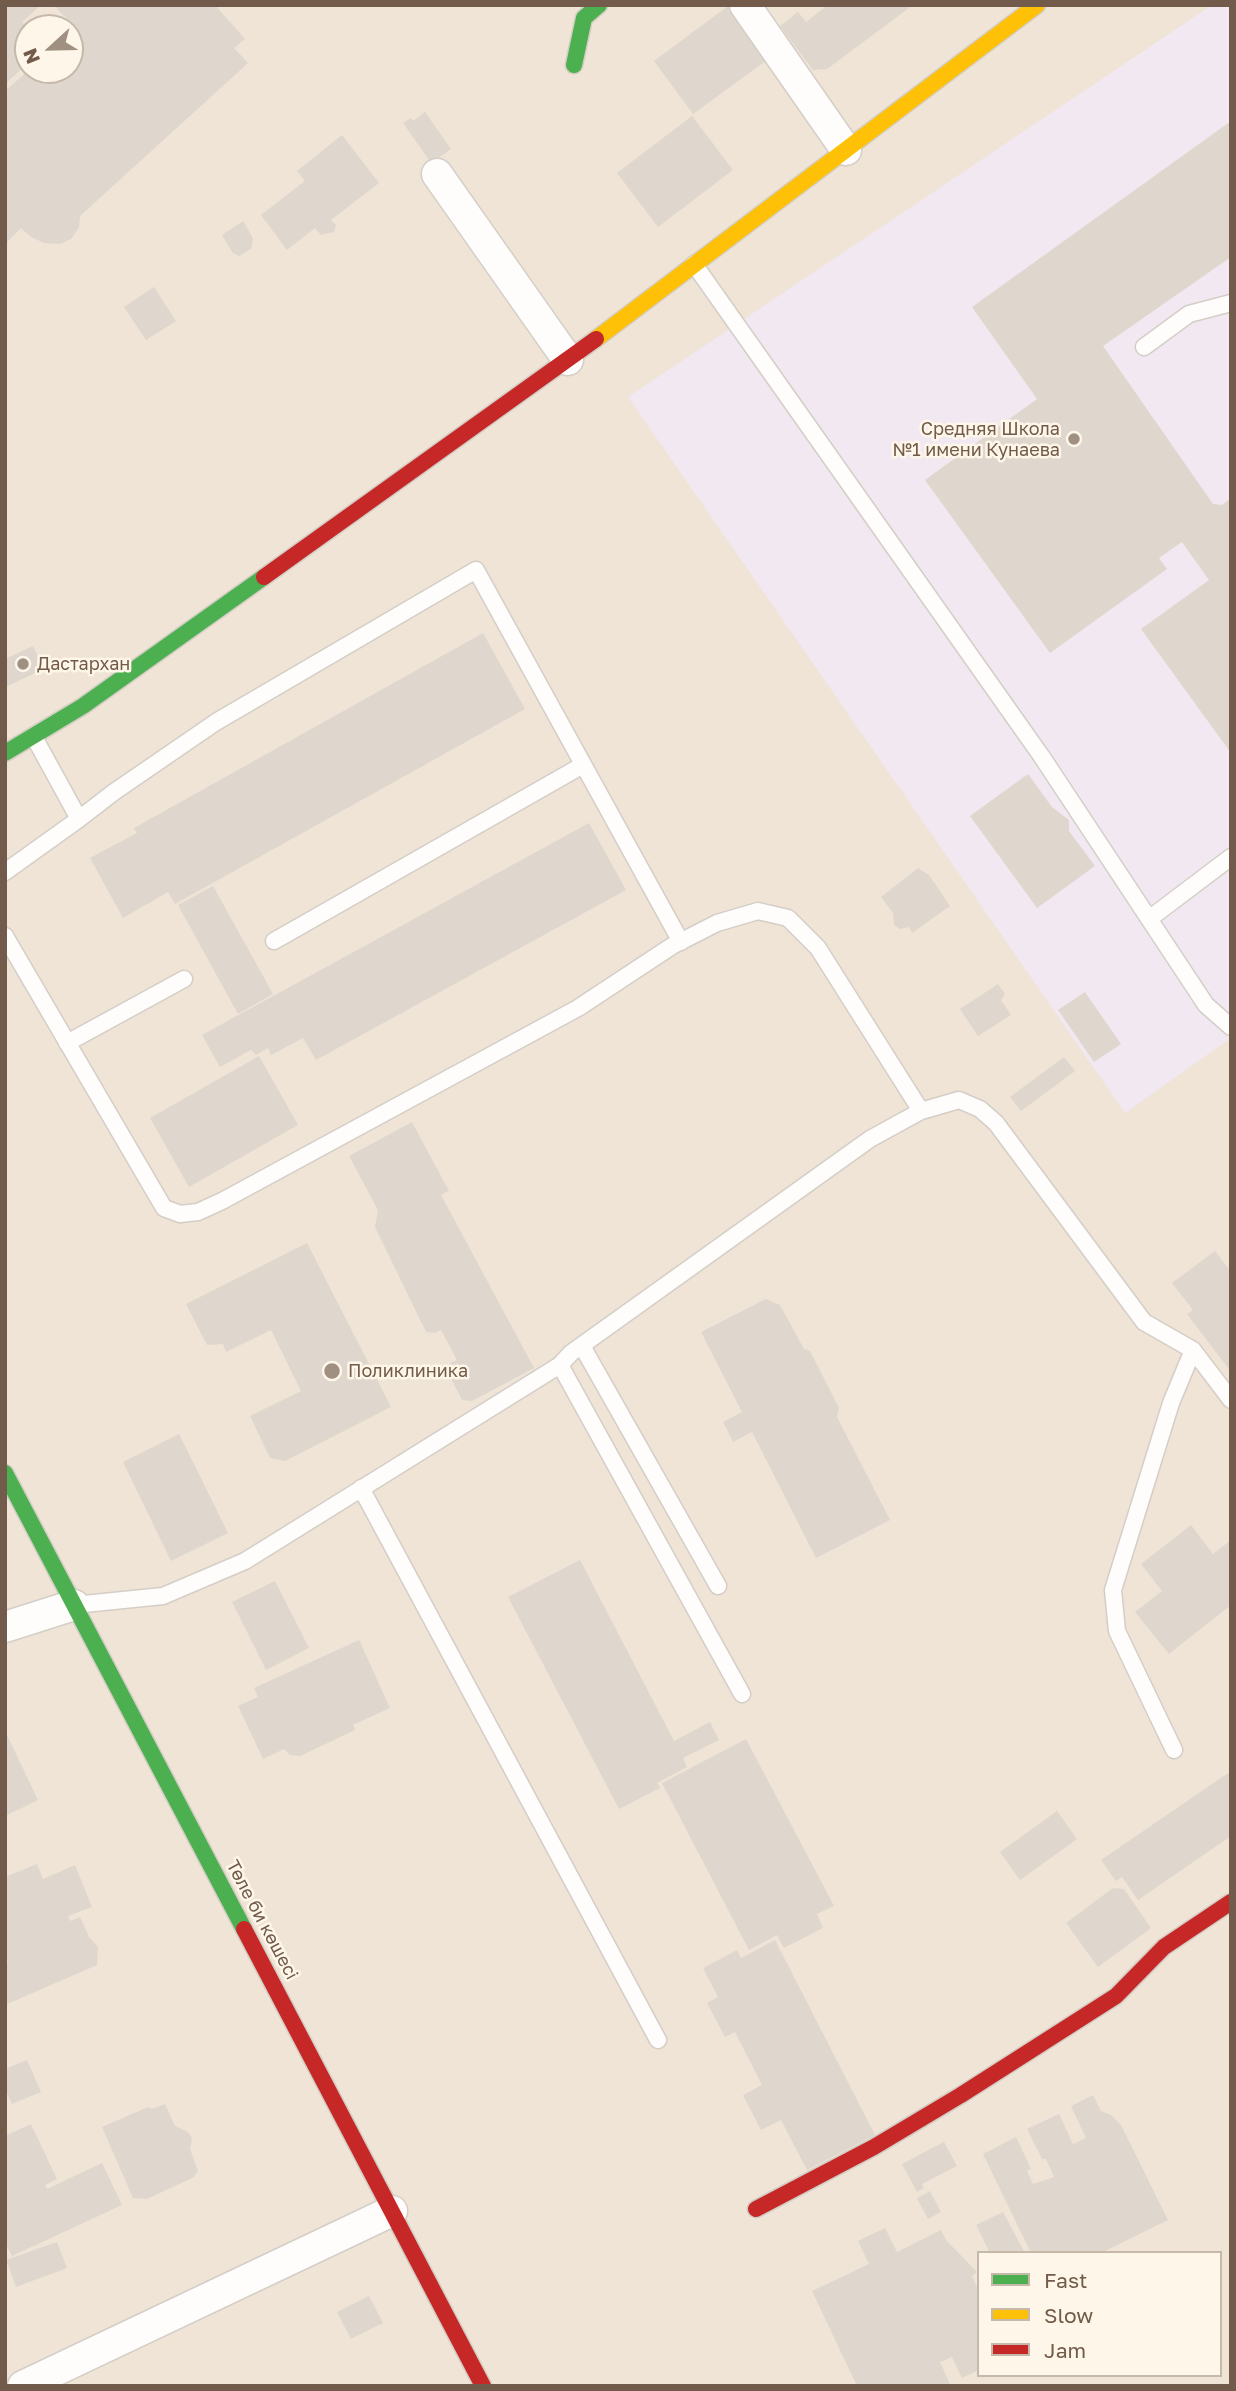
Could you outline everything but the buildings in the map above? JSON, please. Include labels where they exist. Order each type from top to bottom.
[{"type":"street","points":[[574,65],[584,18],[599,5]]},
{"type":"street","points":[[745,5],[846,150]]},
{"type":"street","points":[[5,753],[83,706],[568,360],[1037,5]]},
{"type":"street","points":[[437,174],[568,360]]},
{"type":"street","name":"Төле би көшесі","points":[[5,1473],[483,2386]]},
{"type":"street","points":[[5,1627],[74,1605]]},
{"type":"street","points":[[756,2209],[874,2147],[1039,2046],[1116,1996],[1164,1947],[1231,1902]]},
{"type":"street","points":[[23,2386],[393,2211]]},
{"type":"lane","points":[[694,264],[1042,757],[1206,1005],[1231,1027]]},
{"type":"lane","points":[[1144,347],[1189,314],[1231,303]]},
{"type":"lane","points":[[5,872],[216,722],[476,570],[681,942]]},
{"type":"lane","points":[[34,737],[79,819]]},
{"type":"lane","points":[[274,941],[583,765]]},
{"type":"lane","points":[[1149,919],[1231,856]]},
{"type":"lane","points":[[5,936],[164,1208],[180,1214],[198,1212],[222,1201],[578,1008],[681,942],[717,923],[758,911],[788,918],[818,948],[921,1111]]},
{"type":"lane","points":[[67,1043],[184,979]]},
{"type":"lane","points":[[74,1605],[163,1596],[245,1561],[560,1364],[870,1139],[921,1111],[959,1100],[980,1109],[996,1123],[1144,1322],[1193,1350],[1231,1400]]},
{"type":"lane","points":[[582,1346],[718,1586]]},
{"type":"lane","points":[[1174,1750],[1118,1631],[1113,1590],[1171,1403],[1193,1350]]},
{"type":"lane","points":[[560,1364],[741,1694]]},
{"type":"lane","points":[[361,1488],[657,2040]]},
{"type":"shaded area","points":[[5,5],[1231,5],[1231,2386],[5,2386]]},
{"type":"shaded area","points":[[1212,5],[1231,5],[1231,1038],[1125,1113],[628,397]]},
{"type":"traffic: fast","points":[[574,65],[584,18],[599,5]]},
{"type":"traffic: fast","points":[[5,753],[83,706],[264,577]]},
{"type":"traffic: fast","points":[[5,1473],[244,1929]]},
{"type":"traffic: slow","points":[[596,339],[1037,5]]},
{"type":"traffic: jam","points":[[264,577],[596,339]]},
{"type":"traffic: jam","points":[[756,2209],[874,2147],[1116,1996],[1164,1947],[1231,1902]]},
{"type":"traffic: jam","points":[[244,1929],[483,2386]]},
{"type":"place","name":"Средняя Школа №1 имени Кунаева","points":[[1074,439]]},
{"type":"place","name":"Дастархан","points":[[23,664]]},
{"type":"place","name":"Поликлиника","points":[[332,1371]]}]
